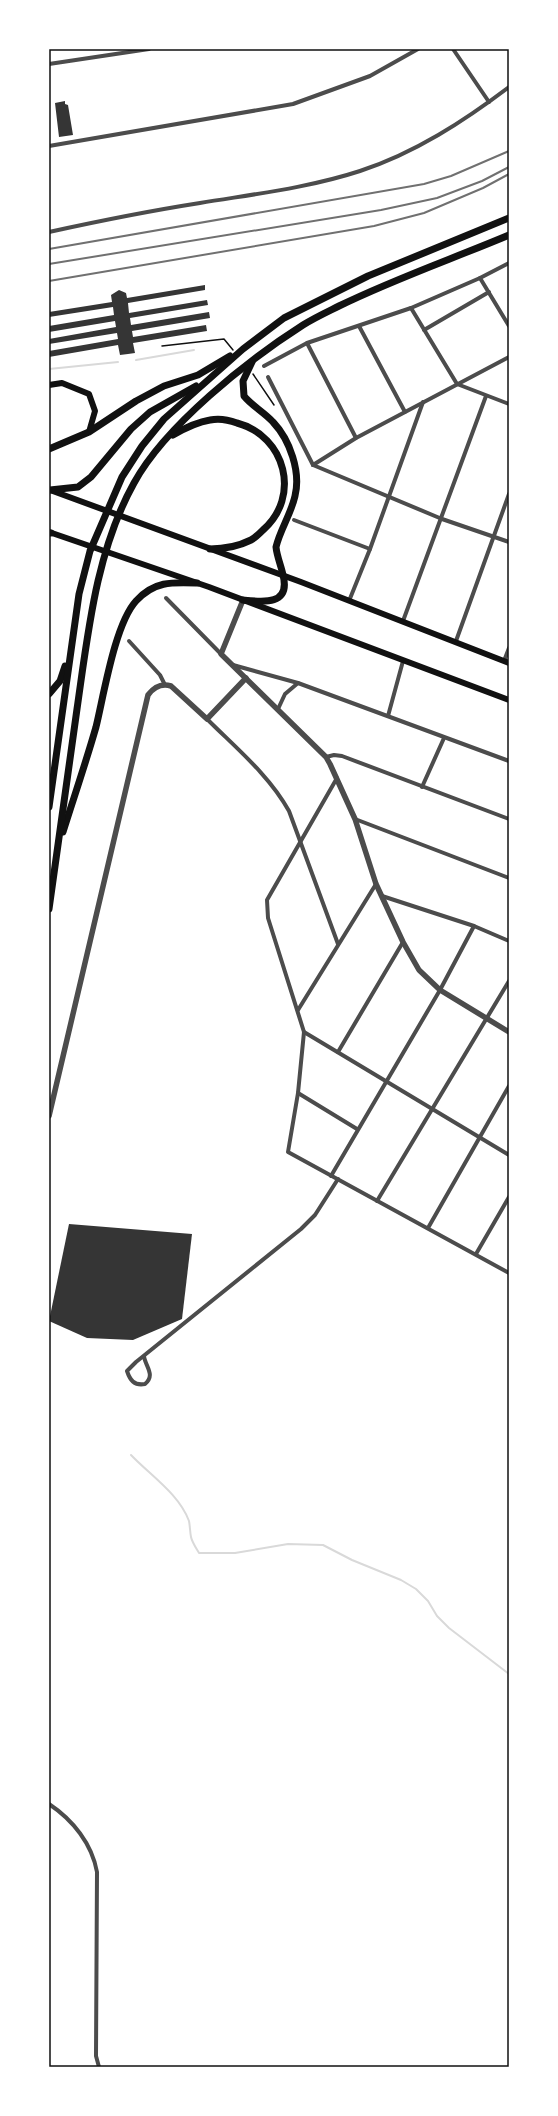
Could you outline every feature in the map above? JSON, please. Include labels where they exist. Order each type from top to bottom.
[{"type":"highway","points":[[49,807],[72,642],[80,594],[90,550],[122,477],[142,446],[164,419],[243,350],[292,313],[368,276],[509,218]]},
{"type":"highway","points":[[49,909],[86,642],[104,555],[115,525],[134,483],[165,440],[253,360],[304,324],[374,289],[509,236]]},
{"type":"highway","points":[[49,449],[89,432],[136,401],[164,386],[198,375],[243,350]]},
{"type":"highway","points":[[243,600],[266,602],[278,598],[282,593],[284,576],[276,556],[276,547],[295,496],[296,468],[285,439],[274,423],[244,396],[243,380],[253,360]]},
{"type":"highway","points":[[49,490],[78,486],[91,477],[131,429],[150,412],[210,379]]},
{"type":"highway","points":[[165,440],[191,425],[211,419],[228,420],[256,430],[269,441],[279,458],[284,475],[284,493],[278,513],[252,540],[230,548],[210,549]]},
{"type":"highway","points":[[57,851],[95,728],[119,633],[126,615],[137,600],[148,590],[168,582],[197,583]]},
{"type":"highway","points":[[49,694],[60,681],[72,642]]},
{"type":"main road","points":[[49,385],[62,383],[89,394],[95,411],[89,432]]},
{"type":"main road","points":[[49,490],[284,576],[456,641],[507,662]]},
{"type":"main road","points":[[50,532],[197,583],[509,700]]},
{"type":"street","points":[[49,64],[149,49]]},
{"type":"street","points":[[49,146],[293,104],[370,76],[418,49]]},
{"type":"street","points":[[453,49],[489,102]]},
{"type":"street","points":[[49,232],[142,212],[304,186],[360,171],[415,148],[455,125],[509,87]]},
{"type":"street","points":[[264,366],[307,343],[411,308],[480,278],[509,263]]},
{"type":"street","points":[[480,278],[509,326]]},
{"type":"street","points":[[424,330],[489,292]]},
{"type":"street","points":[[411,308],[457,384],[509,404]]},
{"type":"street","points":[[359,326],[405,412]]},
{"type":"street","points":[[307,343],[356,438]]},
{"type":"street","points":[[313,465],[356,438],[509,357]]},
{"type":"street","points":[[268,377],[313,465],[442,518],[509,542]]},
{"type":"street","points":[[403,621],[486,396]]},
{"type":"street","points":[[349,601],[370,549],[423,402]]},
{"type":"street","points":[[456,641],[509,494]]},
{"type":"street","points":[[294,520],[370,549]]},
{"type":"street","points":[[166,598],[326,757],[355,819],[376,884],[403,942],[419,970],[440,990],[509,1032]]},
{"type":"street","points":[[221,654],[243,600]]},
{"type":"street","points":[[128,641],[160,675],[165,685]]},
{"type":"street","points":[[507,662],[509,648]]},
{"type":"street","points":[[388,716],[403,661]]},
{"type":"street","points":[[233,665],[298,683],[509,761]]},
{"type":"street","points":[[207,719],[246,678]]},
{"type":"street","points":[[278,709],[285,694],[298,683]]},
{"type":"street","points":[[49,1116],[145,706],[152,689],[165,685],[176,689],[273,786],[289,811],[338,944]]},
{"type":"street","points":[[422,787],[444,738]]},
{"type":"street","points":[[326,757],[334,755],[342,756],[509,819]]},
{"type":"street","points":[[337,778],[300,840],[267,900],[268,918],[304,1032],[298,1093],[288,1152],[509,1273]]},
{"type":"street","points":[[355,819],[509,878]]},
{"type":"street","points":[[298,1010],[376,884]]},
{"type":"street","points":[[382,896],[474,926],[509,941]]},
{"type":"street","points":[[331,1176],[357,1129],[440,990],[474,926]]},
{"type":"street","points":[[338,1052],[403,942]]},
{"type":"street","points":[[377,1201],[433,1110],[485,1018],[509,981]]},
{"type":"street","points":[[304,1032],[509,1155]]},
{"type":"street","points":[[428,1228],[479,1136],[509,1086]]},
{"type":"street","points":[[298,1093],[357,1129]]},
{"type":"street","points":[[144,1356],[150,1375],[148,1382],[144,1384],[136,1384],[130,1380],[127,1371],[144,1356],[295,1234],[315,1215],[338,1179]]},
{"type":"street","points":[[476,1254],[509,1197]]},
{"type":"street","points":[[49,1804],[68,1819],[88,1846],[97,1872],[96,2056],[99,2067]]},
{"type":"path","points":[[271,401],[274,405]]},
{"type":"building","points":[[65,101],[65,104],[68,105],[73,135],[59,137],[55,103]]},
{"type":"building","points":[[205,285],[205,290],[128,303],[129,313],[207,300],[208,305],[130,318],[131,325],[209,312],[210,318],[132,331],[133,337],[206,325],[207,331],[133,343],[135,353],[120,355],[118,345],[49,357],[49,351],[118,339],[117,333],[49,344],[49,339],[116,327],[115,321],[49,332],[49,326],[114,315],[113,307],[49,317],[49,312],[112,302],[111,295],[119,290],[126,293],[127,298]]},
{"type":"building","points":[[69,1224],[192,1234],[182,1319],[133,1340],[87,1338],[49,1321]]},
{"type":"waterway","points":[[136,360],[194,350]]},
{"type":"waterway","points":[[49,369],[118,362]]},
{"type":"waterway","points":[[131,1455],[163,1485],[178,1502],[189,1521],[192,1539],[199,1553],[235,1553],[288,1544],[323,1545],[352,1560],[401,1580],[416,1589],[428,1601],[437,1616],[449,1628],[509,1674]]},
{"type":"railway","points":[[49,249],[424,184],[451,176],[509,151]]},
{"type":"railway","points":[[49,264],[381,210],[437,198],[482,181],[509,167]]},
{"type":"railway","points":[[49,281],[374,226],[424,213],[483,188],[509,174]]}]
